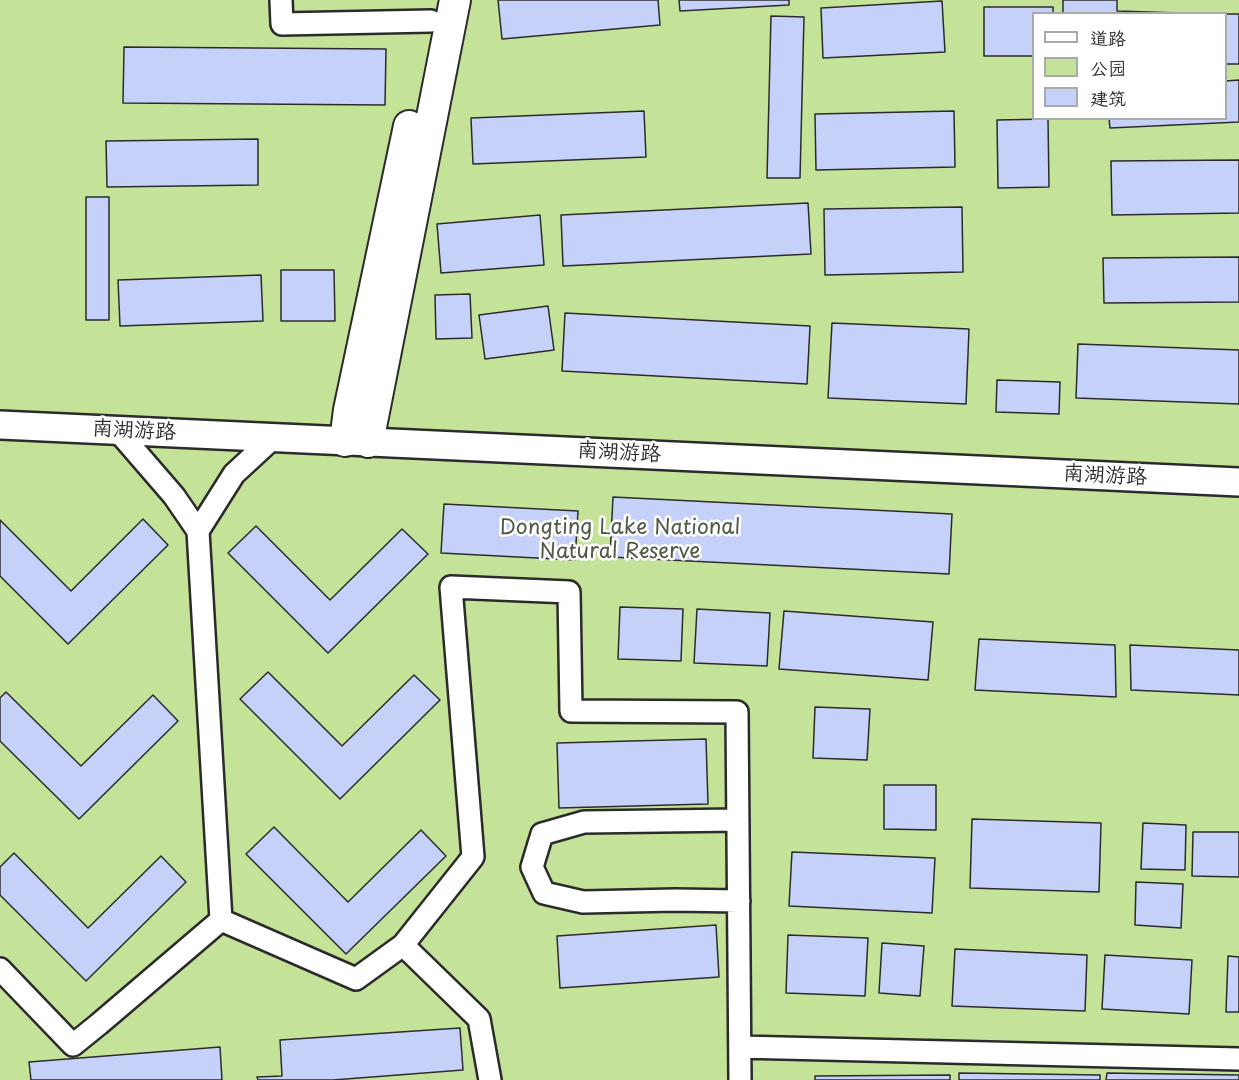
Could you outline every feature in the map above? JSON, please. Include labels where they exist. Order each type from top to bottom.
[{"type":"main road","points":[[356,441],[455,0]]},
{"type":"main road","points":[[356,441],[350,410],[433,11]]},
{"type":"street","points":[[282,0],[282,24],[433,11]]},
{"type":"street","name":"南湖游路","points":[[0,425],[1239,482]]},
{"type":"street","points":[[117,430],[174,496],[198,531],[221,920]]},
{"type":"street","points":[[198,531],[234,474],[273,438]]},
{"type":"street","points":[[221,920],[356,978],[403,945],[473,857],[451,587],[569,592],[571,711],[737,712],[740,1080]]},
{"type":"street","points":[[738,820],[584,822],[542,834],[532,867],[544,893],[583,902],[738,901]]},
{"type":"street","points":[[0,969],[73,1044],[221,920]]},
{"type":"street","points":[[403,945],[479,1019],[490,1080]]},
{"type":"street","points":[[740,1047],[1239,1059]]},
{"type":"green space","name":"Dongting Lake National Natural Reserve","points":[[0,0],[1239,0],[1239,1080],[0,1080]]},
{"type":"building","points":[[498,0],[658,0],[660,25],[502,39]]},
{"type":"building","points":[[679,0],[789,0],[789,5],[680,11]]},
{"type":"building","points":[[1063,0],[1117,0],[1117,11],[1149,12],[1063,12]]},
{"type":"building","points":[[942,1],[945,52],[823,58],[821,8]]},
{"type":"building","points":[[984,7],[1053,7],[1053,12],[1032,12],[1032,56],[984,56]]},
{"type":"building","points":[[1227,14],[1239,14],[1239,64],[1227,64]]},
{"type":"building","points":[[771,16],[804,17],[800,178],[767,178]]},
{"type":"building","points":[[124,47],[386,49],[385,105],[123,103]]},
{"type":"building","points":[[1239,80],[1239,122],[1110,128],[1109,120],[1227,120],[1227,81]]},
{"type":"building","points":[[644,111],[646,157],[473,164],[471,118]]},
{"type":"building","points":[[954,111],[955,167],[816,170],[815,114]]},
{"type":"building","points":[[997,120],[1048,120],[1049,187],[998,188]]},
{"type":"building","points":[[258,139],[258,185],[107,187],[106,141]]},
{"type":"building","points":[[1239,160],[1239,213],[1112,215],[1111,161]]},
{"type":"building","points":[[86,197],[109,197],[109,320],[86,320]]},
{"type":"building","points":[[808,203],[811,254],[563,266],[561,215]]},
{"type":"building","points":[[962,207],[963,272],[825,275],[824,209]]},
{"type":"building","points":[[540,215],[544,265],[441,273],[437,224]]},
{"type":"building","points":[[1239,257],[1239,302],[1104,303],[1103,258]]},
{"type":"building","points":[[281,270],[334,270],[335,321],[281,321]]},
{"type":"building","points":[[261,275],[263,321],[120,326],[118,280]]},
{"type":"building","points":[[470,294],[472,338],[436,339],[435,295]]},
{"type":"building","points":[[548,306],[554,350],[485,359],[479,315]]},
{"type":"building","points":[[565,313],[810,326],[807,384],[562,371]]},
{"type":"building","points":[[832,323],[969,329],[966,404],[828,398]]},
{"type":"building","points":[[1078,344],[1239,350],[1239,404],[1076,398]]},
{"type":"building","points":[[997,380],[1060,382],[1059,414],[996,412]]},
{"type":"building","points":[[613,497],[952,514],[949,574],[610,557]]},
{"type":"building","points":[[444,504],[578,511],[575,560],[441,553]]},
{"type":"building","points":[[143,519],[168,545],[68,644],[0,576],[0,520],[71,591]]},
{"type":"building","points":[[256,526],[330,600],[402,529],[428,554],[328,653],[228,553]]},
{"type":"building","points":[[620,607],[683,609],[681,661],[618,659]]},
{"type":"building","points":[[697,609],[770,613],[767,666],[694,663]]},
{"type":"building","points":[[784,611],[933,622],[928,680],[779,669]]},
{"type":"building","points":[[979,639],[1115,645],[1116,697],[975,690]]},
{"type":"building","points":[[1130,645],[1239,650],[1239,695],[1131,690]]},
{"type":"building","points":[[268,672],[342,746],[414,675],[440,700],[340,799],[240,699]]},
{"type":"building","points":[[6,692],[81,766],[153,695],[178,721],[79,819],[0,741],[0,698]]},
{"type":"building","points":[[815,707],[870,709],[867,760],[813,758]]},
{"type":"building","points":[[706,739],[708,804],[559,808],[557,743]]},
{"type":"building","points":[[884,785],[936,785],[936,830],[884,829]]},
{"type":"building","points":[[972,819],[1101,823],[1099,892],[970,888]]},
{"type":"building","points":[[1143,823],[1186,825],[1185,870],[1141,869]]},
{"type":"building","points":[[274,827],[348,902],[421,830],[446,856],[346,954],[246,854]]},
{"type":"building","points":[[1193,832],[1239,832],[1239,877],[1192,876]]},
{"type":"building","points":[[792,852],[935,858],[932,913],[789,906]]},
{"type":"building","points":[[14,853],[88,928],[161,856],[186,882],[86,981],[0,895],[0,867]]},
{"type":"building","points":[[1136,882],[1183,884],[1181,928],[1135,925]]},
{"type":"building","points":[[716,925],[719,977],[560,988],[557,936]]},
{"type":"building","points":[[788,935],[868,938],[865,996],[786,993]]},
{"type":"building","points":[[882,943],[924,946],[920,996],[879,993]]},
{"type":"building","points":[[955,949],[1087,955],[1085,1011],[952,1006]]},
{"type":"building","points":[[1105,955],[1192,960],[1189,1014],[1102,1009]]},
{"type":"building","points":[[1228,956],[1239,957],[1239,1012],[1226,1012]]},
{"type":"building","points":[[460,1028],[463,1070],[333,1080],[258,1080],[257,1077],[282,1076],[280,1040]]},
{"type":"building","points":[[220,1047],[222,1080],[31,1080],[29,1062]]},
{"type":"building","points":[[959,1073],[1100,1075],[1100,1080],[959,1080]]},
{"type":"building","points":[[1107,1073],[1239,1075],[1239,1080],[1106,1080]]},
{"type":"building","points":[[950,1075],[950,1080],[815,1080],[815,1076]]}]
